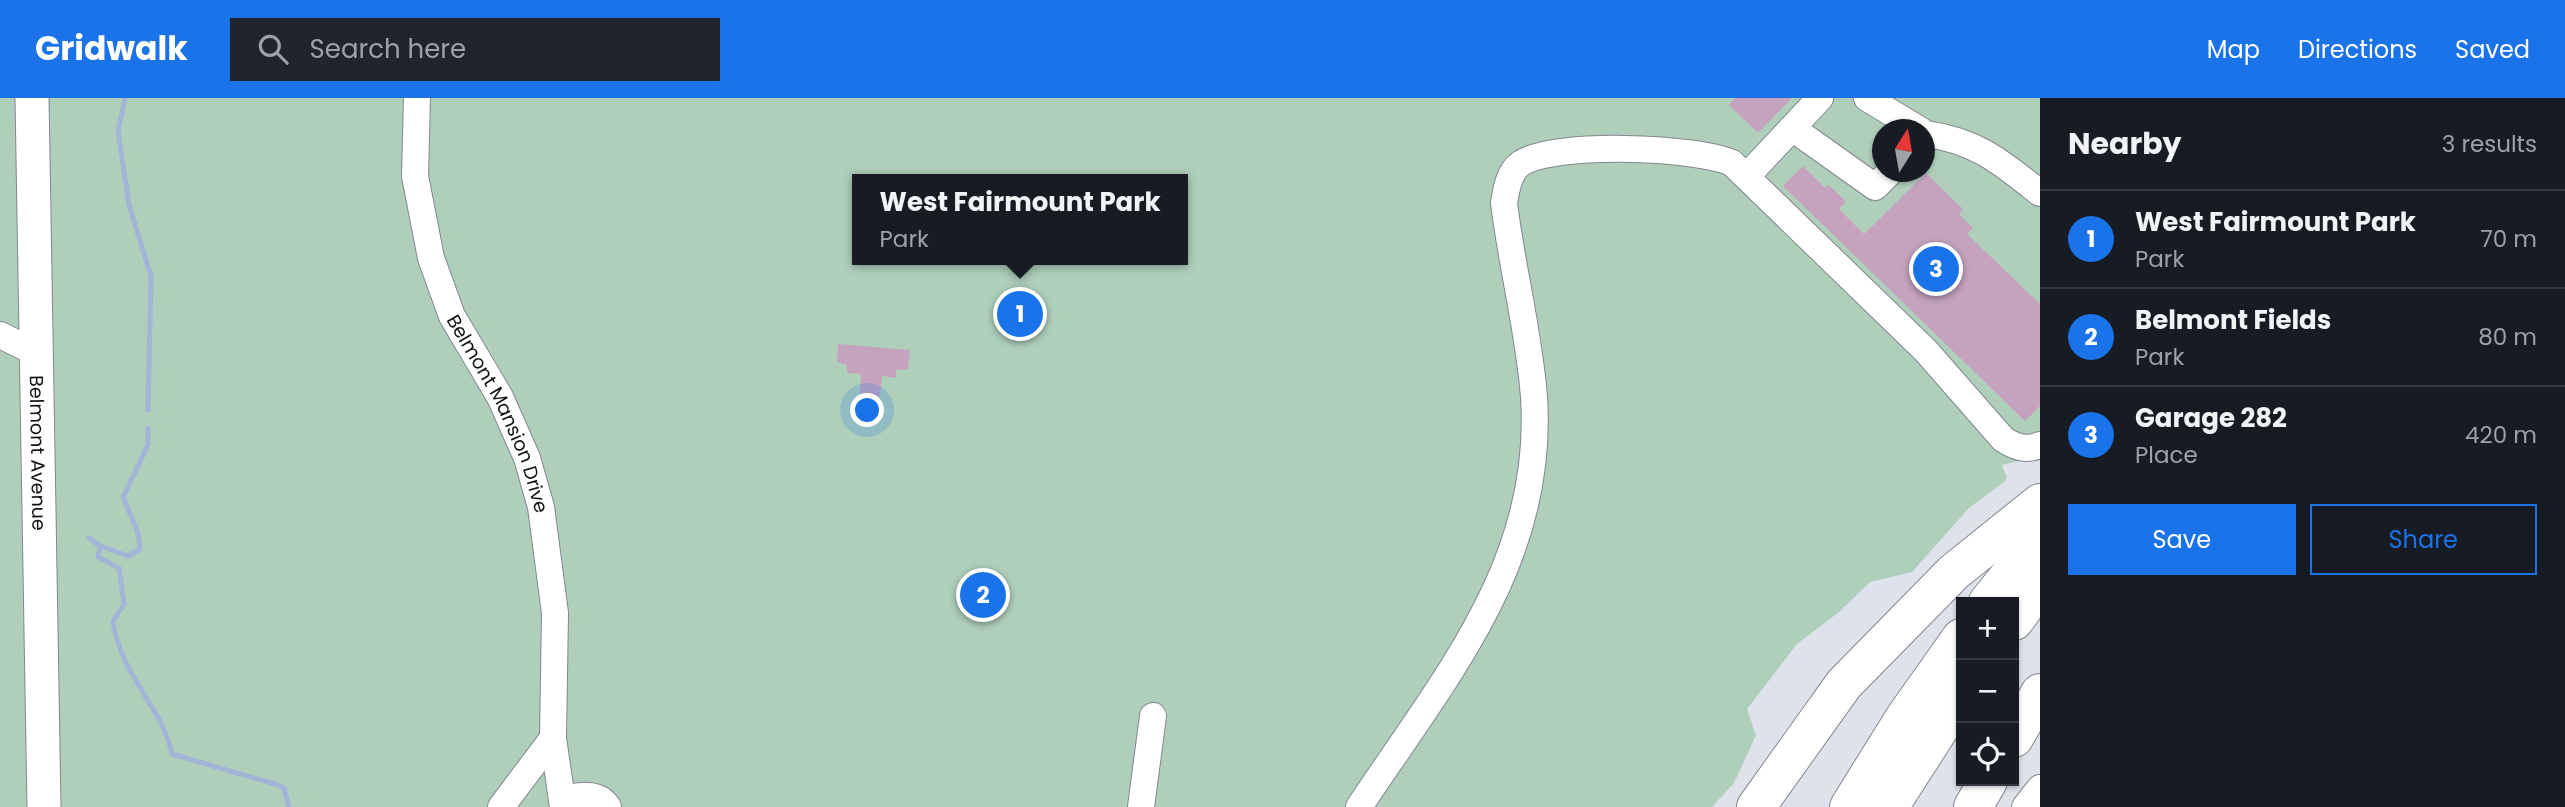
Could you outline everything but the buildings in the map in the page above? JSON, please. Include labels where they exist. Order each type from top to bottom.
[{"type":"highway","points":[[1756,807],[1844,684],[1954,572],[2040,503]]},
{"type":"highway","points":[[1992,597],[2040,538]]},
{"type":"highway","points":[[2019,614],[2040,586]]},
{"type":"highway","points":[[1849,807],[1905,717],[1956,645]]},
{"type":"highway","points":[[2019,729],[2040,693]]},
{"type":"highway","points":[[1889,807],[1956,703]]},
{"type":"highway","points":[[1973,807],[1986,786]]},
{"type":"main road","name":"Belmont Avenue","points":[[32,98],[44,807]]},
{"type":"street","name":"Belmont Mansion Drive","points":[[417,98],[415,176],[431,258],[452,316],[500,397],[527,458],[541,507],[555,613],[553,738],[562,803]]},
{"type":"street","points":[[1748,175],[1820,98]]},
{"type":"street","points":[[1867,98],[1901,119]]},
{"type":"street","points":[[1792,128],[1875,187],[1880,182]]},
{"type":"street","points":[[1935,135],[1965,142],[1986,151],[2040,193]]},
{"type":"street","points":[[1359,807],[1474,634],[1502,579],[1523,521],[1533,466],[1534,398],[1504,203],[1511,176],[1518,165],[1558,150],[1704,155],[1732,163],[1748,175],[1926,351],[2003,439],[2014,446],[2026,448],[2040,445]]},
{"type":"street","points":[[0,335],[37,353]]},
{"type":"street","points":[[1141,807],[1153,716]]},
{"type":"street","points":[[501,807],[553,738]]},
{"type":"street","points":[[2025,807],[2040,788]]},
{"type":"street","points":[[562,803],[589,796],[599,798],[608,807]]},
{"type":"green space","points":[[0,98],[2040,98],[2040,456],[2002,465],[2007,478],[2004,482],[1969,508],[1912,572],[1870,582],[1839,612],[1797,644],[1747,709],[1756,735],[1734,783],[1712,807],[0,807]]},
{"type":"waterway","points":[[125,98],[118,131],[129,205],[151,276],[148,410]]},
{"type":"waterway","points":[[100,546],[128,556],[140,549],[138,533],[123,497],[148,445],[148,428]]},
{"type":"waterway","points":[[89,538],[100,546],[98,557],[119,568],[124,604],[113,621],[117,641],[124,659],[160,721],[172,754],[278,785],[284,788],[289,807]]},
{"type":"place","name":"Garage 282","points":[[1936,269]]},
{"type":"place","name":"West Fairmount Park","points":[[1020,314]]},
{"type":"place","name":"Belmont Fields","points":[[983,595]]}]
